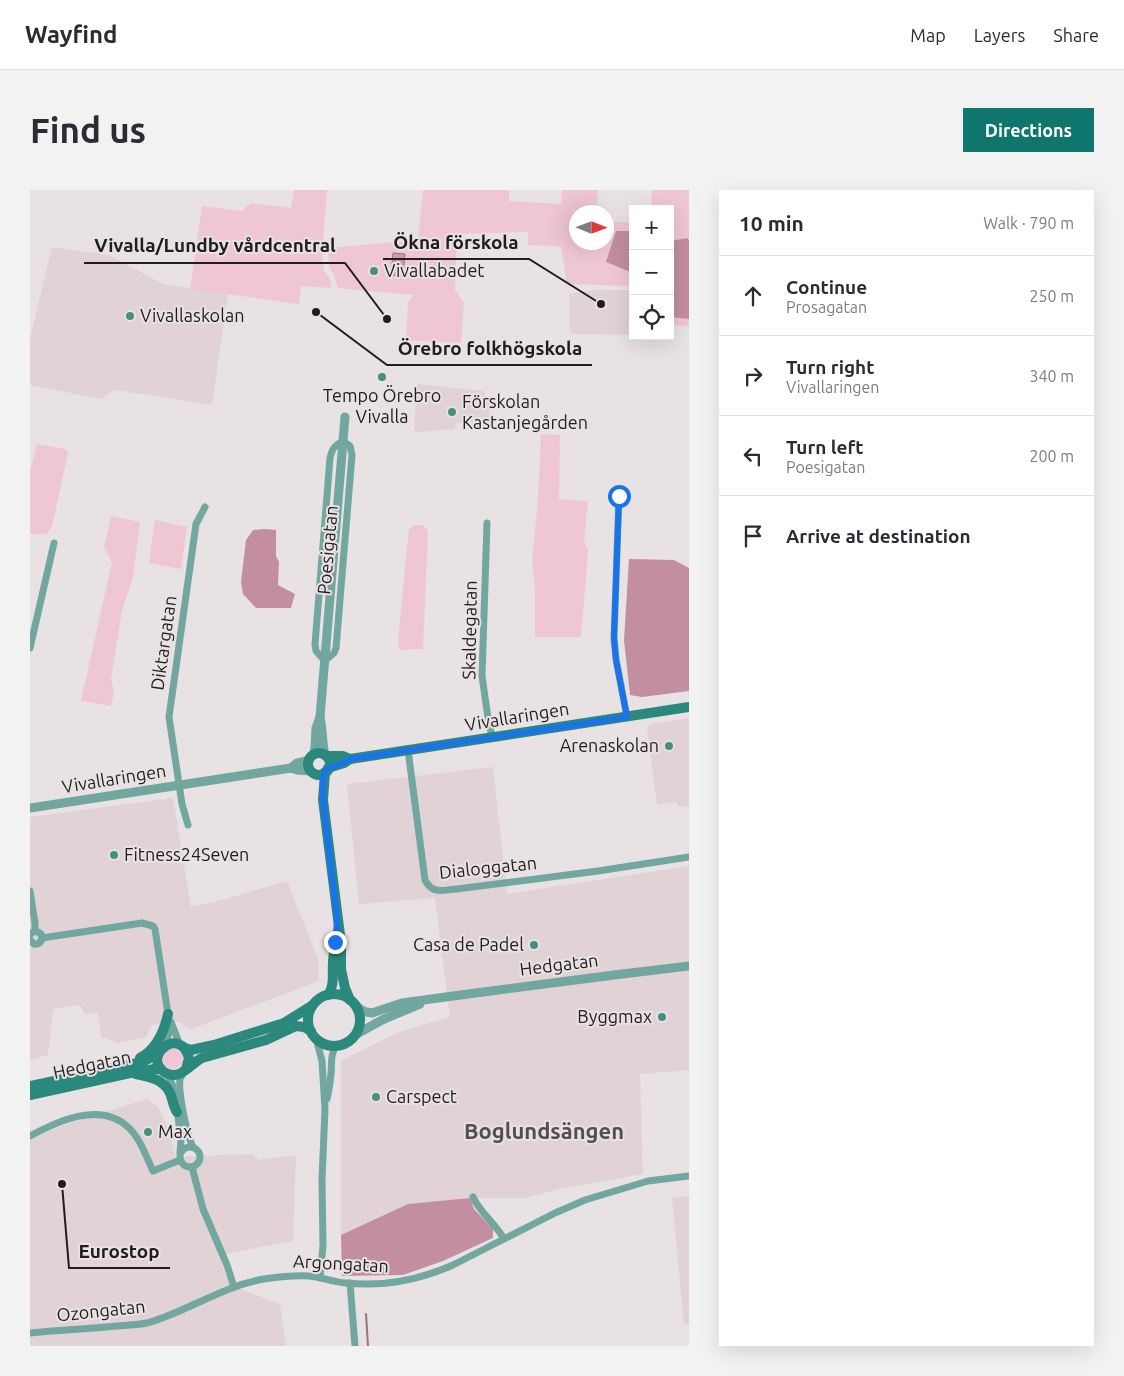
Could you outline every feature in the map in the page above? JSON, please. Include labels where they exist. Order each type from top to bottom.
[{"type":"main road","name":"Vivallaringen","points":[[326,770],[350,759],[689,707]]},
{"type":"main road","points":[[323,800],[308,765],[311,757],[318,753],[326,756],[329,762],[326,770],[323,800],[341,943],[341,969],[345,988],[359,1013],[360,1020],[359,1028],[355,1035],[350,1041],[336,1046],[328,1045],[304,1027],[296,1026],[266,1040],[202,1058],[175,1075],[164,1071],[158,1060],[161,1050],[172,1043],[191,1050],[214,1046],[284,1023],[328,995],[332,990],[333,984],[337,923]]},
{"type":"main road","name":"Vivallaringen","points":[[326,756],[343,756],[350,759]]},
{"type":"main road","points":[[312,772],[320,774],[326,770]]},
{"type":"main road","points":[[328,995],[338,995],[352,1002]]},
{"type":"main road","points":[[313,1035],[308,1021],[314,1005]]},
{"type":"main road","points":[[168,1014],[158,1041],[130,1068],[157,1079],[165,1086],[177,1112]]},
{"type":"main road","points":[[183,1047],[189,1058],[185,1070]]},
{"type":"main road","name":"Hedgatan","points":[[30,1094],[130,1068],[161,1050]]},
{"type":"main road","name":"Hedgatan","points":[[30,1086],[130,1068],[164,1071]]},
{"type":"street","name":"Poesigatan","points":[[326,756],[320,717],[345,417]]},
{"type":"street","points":[[619,496],[614,638],[616,660],[627,717]]},
{"type":"street","name":"Diktargatan","points":[[188,825],[182,804],[169,711],[196,524],[205,507]]},
{"type":"street","name":"Skaldegatan","points":[[487,523],[482,676],[492,737]]},
{"type":"street","points":[[30,648],[54,543]]},
{"type":"street","name":"Poesigatan","points":[[311,757],[315,747],[316,728],[320,717]]},
{"type":"street","name":"Dialoggatan","points":[[408,750],[425,880],[429,887],[435,890],[457,889],[591,872],[689,857]]},
{"type":"street","name":"Vivallaringen","points":[[291,768],[311,757]]},
{"type":"street","name":"Vivallaringen","points":[[30,808],[291,768],[312,772]]},
{"type":"street","points":[[30,892],[35,923],[32,933],[40,933],[42,938]]},
{"type":"street","points":[[42,938],[142,923],[152,925],[155,929],[168,1014],[168,1033],[161,1050]]},
{"type":"street","points":[[30,940],[34,944],[38,944],[42,938]]},
{"type":"street","name":"Hedgatan","points":[[352,1002],[360,1009],[372,1013],[402,1003],[689,966]]},
{"type":"street","name":"Hedgatan","points":[[355,1035],[382,1020],[434,999]]},
{"type":"street","points":[[168,1014],[174,1032],[183,1047]]},
{"type":"street","points":[[313,1035],[322,1061],[325,1109],[322,1180],[323,1246],[320,1278]]},
{"type":"street","points":[[325,1109],[330,1086],[332,1052],[336,1046]]},
{"type":"street","points":[[164,1071],[173,1086],[181,1140],[180,1157],[186,1166],[192,1167],[198,1164],[200,1158],[199,1151],[194,1147],[187,1131],[180,1079],[185,1070]]},
{"type":"street","points":[[30,1136],[51,1126],[83,1115],[105,1115],[119,1120],[129,1128],[142,1148],[153,1171],[180,1157],[187,1147],[194,1147]]},
{"type":"street","points":[[192,1167],[204,1210],[234,1287]]},
{"type":"street","name":"Argongatan","points":[[202,1300],[250,1282],[285,1276],[308,1276],[334,1281],[371,1284],[395,1282],[423,1276],[453,1265],[555,1213],[600,1195],[648,1181],[689,1176]]},
{"type":"street","points":[[473,1197],[477,1207],[504,1239]]},
{"type":"street","points":[[350,1283],[355,1346]]},
{"type":"street","name":"Ozongatan","points":[[30,1333],[144,1323],[166,1317],[202,1300]]},
{"type":"shaded area","points":[[294,190],[327,190],[322,251],[324,271],[330,279],[331,288],[301,286],[299,304],[190,289],[202,206],[242,211],[251,203],[291,208]]},
{"type":"shaded area","points":[[423,190],[509,190],[509,201],[561,204],[562,190],[598,190],[597,205],[569,205],[569,250],[614,250],[614,222],[629,222],[629,286],[567,284],[561,246],[528,245],[528,232],[457,234],[455,290],[464,303],[461,343],[406,340],[408,302],[414,295],[338,288],[329,266],[328,248],[418,240]]},
{"type":"shaded area","points":[[652,190],[689,190],[689,326],[674,325],[674,205],[651,205]]},
{"type":"shaded area","points":[[616,231],[629,231],[629,271],[606,262],[610,250],[614,250]]},
{"type":"shaded area","points":[[687,238],[689,240],[689,319],[674,317],[674,240]]},
{"type":"shaded area","name":"Vivallaskolan","points":[[52,247],[109,255],[163,284],[228,294],[212,405],[115,390],[101,399],[30,385],[30,338]]},
{"type":"shaded area","points":[[393,253],[405,254],[403,276],[391,275]]},
{"type":"shaded area","points":[[592,290],[629,290],[629,335],[570,334],[569,294]]},
{"type":"shaded area","name":"Förskolan Kastanjegården","points":[[417,384],[483,391],[490,405],[489,419],[478,419],[478,423],[456,423],[455,429],[416,432],[414,429]]},
{"type":"shaded area","points":[[541,434],[560,435],[559,499],[588,501],[584,540],[588,551],[581,637],[535,637],[535,590],[532,559],[538,501]]},
{"type":"shaded area","points":[[37,444],[65,449],[68,453],[52,526],[46,534],[30,534],[30,472]]},
{"type":"shaded area","points":[[111,516],[140,522],[133,577],[122,611],[111,679],[114,692],[111,706],[81,701],[112,562],[104,547]]},
{"type":"shaded area","points":[[155,520],[187,527],[181,569],[149,563]]},
{"type":"shaded area","points":[[415,525],[423,525],[428,531],[423,649],[400,650],[398,637],[409,529]]},
{"type":"shaded area","points":[[253,530],[276,530],[276,556],[279,562],[278,585],[295,594],[291,608],[256,608],[243,594],[241,582],[246,540]]},
{"type":"shaded area","points":[[629,559],[674,560],[689,568],[689,691],[642,697],[630,695],[624,640]]},
{"type":"shaded area","name":"Arenaskolan","points":[[689,718],[689,806],[679,807],[676,802],[657,805],[647,729],[650,724]]},
{"type":"shaded area","points":[[493,767],[507,894],[689,866],[689,1070],[640,1074],[643,1174],[559,1189],[526,1198],[470,1198],[408,1204],[341,1235],[341,1061],[396,1033],[450,1017],[435,898],[359,904],[347,784]]},
{"type":"shaded area","points":[[173,798],[191,907],[287,881],[318,959],[319,981],[191,1029],[179,1022],[152,1025],[146,1037],[118,1043],[101,1037],[98,1013],[85,1014],[80,1005],[53,1009],[48,1055],[30,1060],[30,817]]},
{"type":"shaded area","points":[[173,1049],[180,1052],[183,1059],[180,1066],[173,1069],[166,1066],[163,1059],[166,1052]]},
{"type":"shaded area","points":[[147,1099],[158,1107],[169,1130],[175,1157],[252,1154],[259,1160],[296,1155],[293,1241],[219,1255],[230,1285],[280,1304],[286,1346],[30,1346],[30,1141],[34,1137],[73,1122]]},
{"type":"shaded area","points":[[689,1196],[689,1324],[684,1324],[672,1198]]},
{"type":"shaded area","points":[[470,1198],[474,1209],[493,1229],[493,1238],[443,1261],[403,1275],[342,1276],[341,1235],[408,1204]]},
{"type":"waterway","points":[[366,1314],[368,1346]]},
{"type":"place","name":"Vivallabadet","points":[[374,271]]},
{"type":"place","name":"Ökna förskola","points":[[601,304]]},
{"type":"place","name":"Örebro folkhögskola","points":[[316,312]]},
{"type":"place","name":"Vivallaskolan","points":[[130,316]]},
{"type":"place","name":"Vivalla/Lundby vårdcentral","points":[[387,319]]},
{"type":"place","name":"Tempo Örebro Vivalla","points":[[382,377]]},
{"type":"place","name":"Förskolan Kastanjegården","points":[[452,412]]},
{"type":"place","name":"Arenaskolan","points":[[669,746]]},
{"type":"place","name":"Fitness24Seven","points":[[114,855]]},
{"type":"place","name":"Casa de Padel","points":[[534,945]]},
{"type":"place","name":"Byggmax","points":[[662,1017]]},
{"type":"place","name":"Carspect","points":[[376,1097]]},
{"type":"place","name":"Max","points":[[148,1132]]},
{"type":"place","name":"Eurostop","points":[[62,1184]]},
{"type":"district","name":"Boglundsängen","points":[[544,1131]]},
{"type":"route","points":[[335,942],[336,909],[323,800],[323,778],[328,768],[350,759],[627,717],[616,660],[614,638],[619,496]]}]
